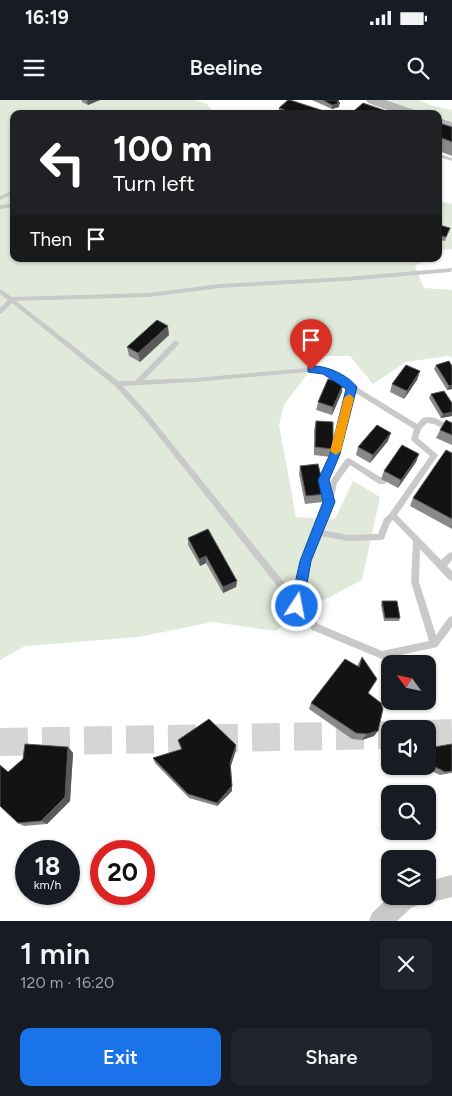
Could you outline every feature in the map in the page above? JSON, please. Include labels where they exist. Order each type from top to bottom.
[{"type":"main road","points":[[372,100],[401,110]]},
{"type":"street","points":[[436,890],[452,886]]},
{"type":"street","points":[[380,921],[397,905]]},
{"type":"lane","points":[[0,312],[12,299],[149,295],[220,286],[346,279],[451,270]]},
{"type":"lane","points":[[0,291],[117,384],[147,417],[315,627],[382,655],[434,644],[452,620]]},
{"type":"lane","points":[[137,383],[176,343]]},
{"type":"lane","points":[[117,384],[319,369],[418,428]]},
{"type":"lane","points":[[329,502],[323,480],[335,454],[352,387]]},
{"type":"lane","points":[[318,532],[348,538],[381,537],[387,521],[434,455],[414,439],[418,428],[425,420],[435,421],[452,430]]},
{"type":"lane","points":[[335,454],[382,482]]},
{"type":"lane","points":[[297,606],[306,561],[329,502],[334,482],[349,461]]},
{"type":"lane","points":[[393,515],[452,577]]},
{"type":"lane","points":[[417,540],[415,582],[434,644]]},
{"type":"lane","points":[[441,566],[452,555]]},
{"type":"green space","points":[[0,100],[195,100],[207,104],[211,110],[10,110],[10,262],[422,262],[415,266],[424,288],[452,290],[452,358],[448,356],[406,362],[373,384],[350,356],[321,356],[284,405],[279,425],[296,517],[335,519],[353,481],[380,497],[362,580],[324,600],[275,631],[213,622],[139,637],[25,646],[0,660]]},
{"type":"green space","points":[[387,100],[419,100],[433,106],[452,110],[452,122],[442,118],[442,110],[416,110]]},
{"type":"green space","points":[[442,202],[452,204],[452,249],[442,251]]},
{"type":"building","points":[[290,100],[321,110],[285,110],[279,108]]},
{"type":"building","points":[[323,100],[339,100],[337,102],[340,103],[332,105]]},
{"type":"building","points":[[363,103],[383,110],[355,110]]},
{"type":"building","points":[[442,124],[452,127],[452,142],[442,138]]},
{"type":"building","points":[[442,226],[450,228],[446,237],[442,236]]},
{"type":"building","points":[[157,320],[168,326],[138,353],[127,347]]},
{"type":"building","points":[[449,361],[452,366],[452,385],[449,386],[436,365]]},
{"type":"building","points":[[406,365],[420,371],[407,391],[392,384]]},
{"type":"building","points":[[328,379],[343,384],[333,407],[318,402]]},
{"type":"building","points":[[444,391],[452,403],[452,412],[443,414],[431,394]]},
{"type":"building","points":[[446,420],[452,423],[452,435],[440,430]]},
{"type":"building","points":[[316,421],[333,422],[333,449],[315,447]]},
{"type":"building","points":[[377,425],[391,433],[373,455],[358,447]]},
{"type":"building","points":[[402,445],[419,454],[401,480],[384,471]]},
{"type":"building","points":[[446,450],[452,453],[452,519],[413,498]]},
{"type":"building","points":[[318,464],[325,494],[306,496],[300,466]]},
{"type":"building","points":[[208,529],[237,581],[223,587],[206,556],[199,559],[188,538]]},
{"type":"building","points":[[382,601],[397,601],[400,618],[385,618]]},
{"type":"building","points":[[362,657],[377,679],[368,693],[381,703],[381,710],[383,710],[378,731],[367,734],[356,733],[311,703],[345,659],[359,667]]},
{"type":"building","points":[[209,719],[236,745],[230,763],[232,786],[217,803],[188,794],[153,758],[182,749],[178,740]]},
{"type":"building","points":[[25,744],[68,747],[65,797],[41,821],[18,823],[0,806],[0,765],[8,772],[23,759]]},
{"type":"building","points":[[452,744],[452,771],[445,772],[436,767],[436,747]]},
{"type":"tunnel","points":[[436,734],[452,733]]},
{"type":"tunnel","points":[[0,742],[381,735]]},
{"type":"slow traffic","points":[[336,451],[349,398]]},
{"type":"route","points":[[297,606],[306,561],[329,502],[323,480],[335,454],[352,387],[327,372],[319,369],[311,370]]}]
